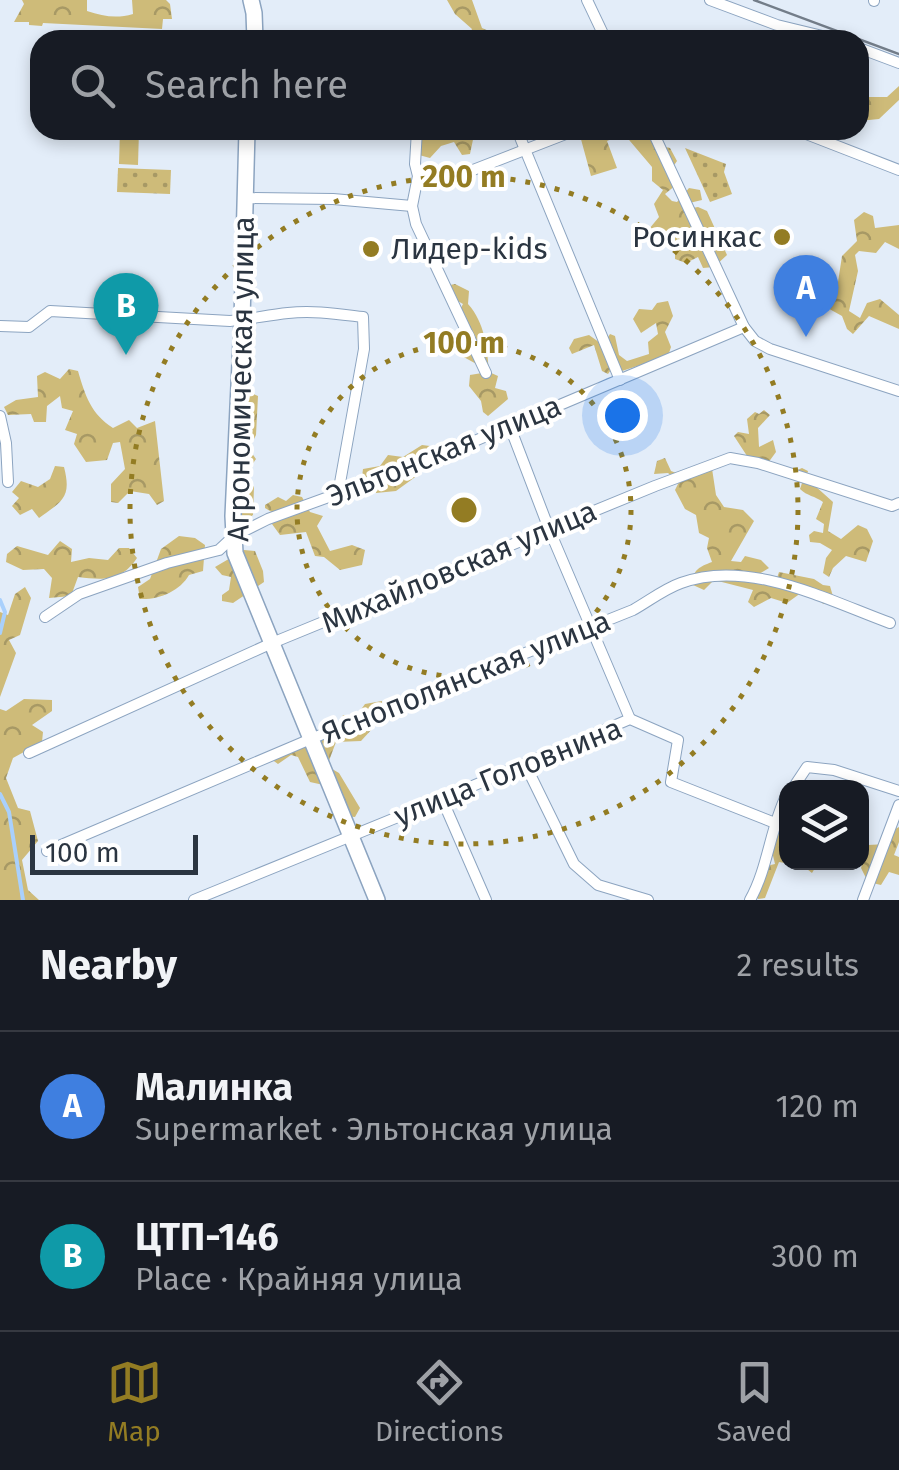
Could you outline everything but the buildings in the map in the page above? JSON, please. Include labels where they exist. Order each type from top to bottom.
[{"type":"street","points":[[251,0],[254,30]]},
{"type":"street","points":[[588,0],[602,30]]},
{"type":"street","points":[[710,0],[798,30]]},
{"type":"street","points":[[869,54],[899,64]]},
{"type":"street","name":"Агрономическая улица","points":[[247,140],[233,516],[235,553],[377,900]]},
{"type":"street","points":[[416,140],[418,176],[412,206],[416,224],[486,373]]},
{"type":"street","points":[[522,140],[620,380]]},
{"type":"street","points":[[418,176],[424,182],[437,184],[550,140]]},
{"type":"street","points":[[657,140],[744,327],[755,341],[899,391]]},
{"type":"street","points":[[826,141],[899,170]]},
{"type":"street","points":[[244,198],[333,199],[412,206]]},
{"type":"street","points":[[0,326],[29,326],[50,310],[242,320],[323,312],[362,317],[364,349],[338,494]]},
{"type":"street","name":"Эльтонская улица","points":[[45,617],[79,594],[166,563],[219,550],[234,536],[268,519],[425,462],[744,327]]},
{"type":"street","points":[[0,416],[8,482]]},
{"type":"street","points":[[510,427],[549,530],[630,719]]},
{"type":"street","name":"Михайловская улица","points":[[29,753],[272,643],[730,458],[758,463],[892,506],[899,503]]},
{"type":"street","name":"Яснополянская улица","points":[[47,851],[313,738],[634,610],[680,583],[734,574],[760,577],[890,623]]},
{"type":"street","name":"улица Головнина","points":[[194,900],[630,719],[678,740],[670,782],[776,823]]},
{"type":"street","points":[[524,764],[574,864],[598,885],[648,900]]},
{"type":"street","points":[[798,780],[807,767],[865,780]]},
{"type":"street","points":[[869,781],[899,791]]},
{"type":"street","points":[[442,799],[486,900]]},
{"type":"street","points":[[864,900],[899,806]]},
{"type":"street","points":[[750,900],[779,815]]},
{"type":"green space","points":[[22,0],[87,0],[87,11],[115,17],[133,14],[132,0],[166,0],[172,19],[163,19],[162,29],[29,25],[14,22],[24,4]]},
{"type":"green space","points":[[447,0],[472,0],[482,28],[486,30],[472,30]]},
{"type":"green space","points":[[899,86],[899,100],[879,119],[869,120],[869,97],[887,97]]},
{"type":"green space","points":[[120,140],[139,140],[138,165],[119,164]]},
{"type":"green space","points":[[420,140],[473,140],[470,154],[462,155],[454,142],[441,146],[430,158],[419,155]]},
{"type":"green space","points":[[581,140],[609,140],[617,168],[591,176]]},
{"type":"green space","points":[[629,140],[654,140],[657,145],[670,148],[677,161],[670,171],[676,185],[665,194],[672,201],[677,202],[689,188],[700,190],[702,200],[685,204],[687,209],[698,207],[707,211],[727,255],[714,267],[703,268],[698,257],[686,263],[675,259],[675,236],[660,241],[649,229],[659,217],[654,204],[663,190],[652,181],[652,167]]},
{"type":"green space","points":[[685,148],[726,164],[724,172],[732,194],[710,202]]},
{"type":"green space","points":[[118,168],[171,170],[170,194],[117,192]]},
{"type":"green space","points":[[864,212],[873,216],[875,228],[899,225],[899,249],[885,242],[876,253],[859,251],[855,255],[858,271],[849,311],[860,318],[867,303],[880,299],[899,315],[899,329],[869,316],[853,334],[842,316],[824,306],[828,290],[838,282],[842,256],[857,241],[854,220]]},
{"type":"green space","points":[[455,284],[469,291],[468,304],[482,327],[489,372],[498,376],[495,388],[506,391],[508,399],[488,416],[469,386],[470,375],[482,373],[480,366],[451,350],[461,331],[455,319],[463,304],[440,287]]},
{"type":"green space","points":[[668,301],[673,316],[665,332],[671,347],[668,356],[622,371],[613,367],[608,374],[602,371],[594,345],[572,354],[569,348],[574,339],[589,335],[603,345],[610,334],[615,336],[619,355],[627,361],[649,354],[648,342],[658,334],[656,323],[641,333],[633,319],[639,309],[652,310],[657,303]]},
{"type":"green space","points":[[69,369],[78,371],[94,410],[113,428],[129,420],[137,428],[155,421],[164,501],[157,505],[149,494],[130,491],[118,503],[111,502],[111,484],[125,469],[120,442],[113,443],[107,460],[86,462],[74,444],[77,434],[65,430],[73,411],[62,408],[60,396],[47,406],[46,422],[34,422],[31,414],[8,415],[4,407],[16,400],[38,397],[37,376],[45,372],[60,379]]},
{"type":"green space","points":[[249,392],[258,396],[256,435],[249,449],[256,459],[244,476],[254,487],[253,515],[243,521],[236,516],[239,438],[253,431],[240,421],[241,399]]},
{"type":"green space","points":[[764,410],[770,415],[758,428],[759,447],[773,440],[776,452],[768,463],[749,459],[734,436],[738,432],[749,434],[747,419]]},
{"type":"green space","points":[[422,445],[430,446],[428,455],[417,462],[418,475],[396,491],[376,493],[371,478],[362,477],[363,469],[380,466],[388,455],[403,457]]},
{"type":"green space","points":[[665,458],[671,471],[687,477],[711,462],[716,495],[724,507],[743,510],[754,521],[731,561],[741,562],[745,556],[761,560],[769,568],[759,574],[775,584],[779,572],[814,579],[830,586],[834,600],[823,604],[817,593],[805,590],[787,603],[771,598],[754,607],[748,602],[753,590],[714,580],[704,590],[693,585],[697,570],[712,562],[707,548],[709,538],[699,533],[696,515],[685,509],[675,490],[679,482],[668,473],[654,474],[657,461]]},
{"type":"green space","points":[[55,466],[64,467],[67,486],[63,498],[39,518],[32,509],[20,515],[12,506],[19,498],[12,492],[21,481],[38,487],[50,479]]},
{"type":"green space","points":[[802,468],[808,471],[805,482],[833,502],[828,531],[841,539],[858,525],[867,529],[873,541],[866,562],[846,556],[829,577],[823,573],[832,550],[810,542],[809,535],[814,531],[823,533],[824,524],[816,519],[823,502],[800,489],[802,483],[793,472]]},
{"type":"green space","points":[[293,495],[302,497],[310,512],[323,516],[317,526],[330,551],[352,545],[365,550],[362,565],[340,570],[324,557],[315,556],[306,532],[280,535],[272,524],[275,514],[265,505],[278,497],[286,501]]},
{"type":"green space","points":[[179,536],[195,538],[205,545],[203,571],[189,575],[168,593],[140,599],[138,587],[150,579],[161,549]]},
{"type":"green space","points":[[60,541],[72,549],[71,562],[89,558],[108,560],[119,548],[129,548],[137,558],[125,572],[103,579],[78,577],[71,596],[49,598],[52,578],[44,569],[23,570],[6,562],[7,554],[17,546],[48,555]]},
{"type":"green space","points":[[244,550],[255,551],[264,582],[233,603],[222,601],[231,577],[222,575],[215,567]]},
{"type":"green space","points":[[25,587],[31,598],[20,635],[9,640],[16,653],[0,697],[0,612],[8,615],[15,594]]},
{"type":"green space","points":[[24,699],[52,700],[52,711],[32,725],[43,732],[42,742],[13,758],[6,778],[18,808],[30,811],[38,841],[22,860],[28,890],[39,900],[0,900],[0,709],[6,711]]},
{"type":"green space","points":[[382,701],[383,717],[361,741],[336,742],[327,766],[339,773],[360,808],[355,817],[333,815],[328,786],[310,782],[298,757],[291,755],[278,764],[271,759],[306,743],[336,737],[343,715],[357,715],[365,704]]},
{"type":"green space","points":[[777,827],[779,862],[765,898],[758,899],[753,890],[762,867],[775,864],[770,843]]},
{"type":"green space","points":[[899,827],[894,855],[899,857],[899,875],[889,872],[881,885],[868,882],[862,870],[869,870],[869,845],[887,844],[893,830]]},
{"type":"waterway","points":[[0,600],[5,612],[0,633]]},
{"type":"waterway","points":[[0,794],[9,812],[23,900]]},
{"type":"tram line","points":[[754,0],[835,30]]},
{"type":"tram line","points":[[869,43],[899,54]]},
{"type":"place","name":"Росинкас","points":[[782,237]]},
{"type":"place","name":"Лидер-kids","points":[[371,249]]},
{"type":"place","name":"Малинка","points":[[806,337]]},
{"type":"place","name":"ЦТП-146","points":[[126,355]]}]
